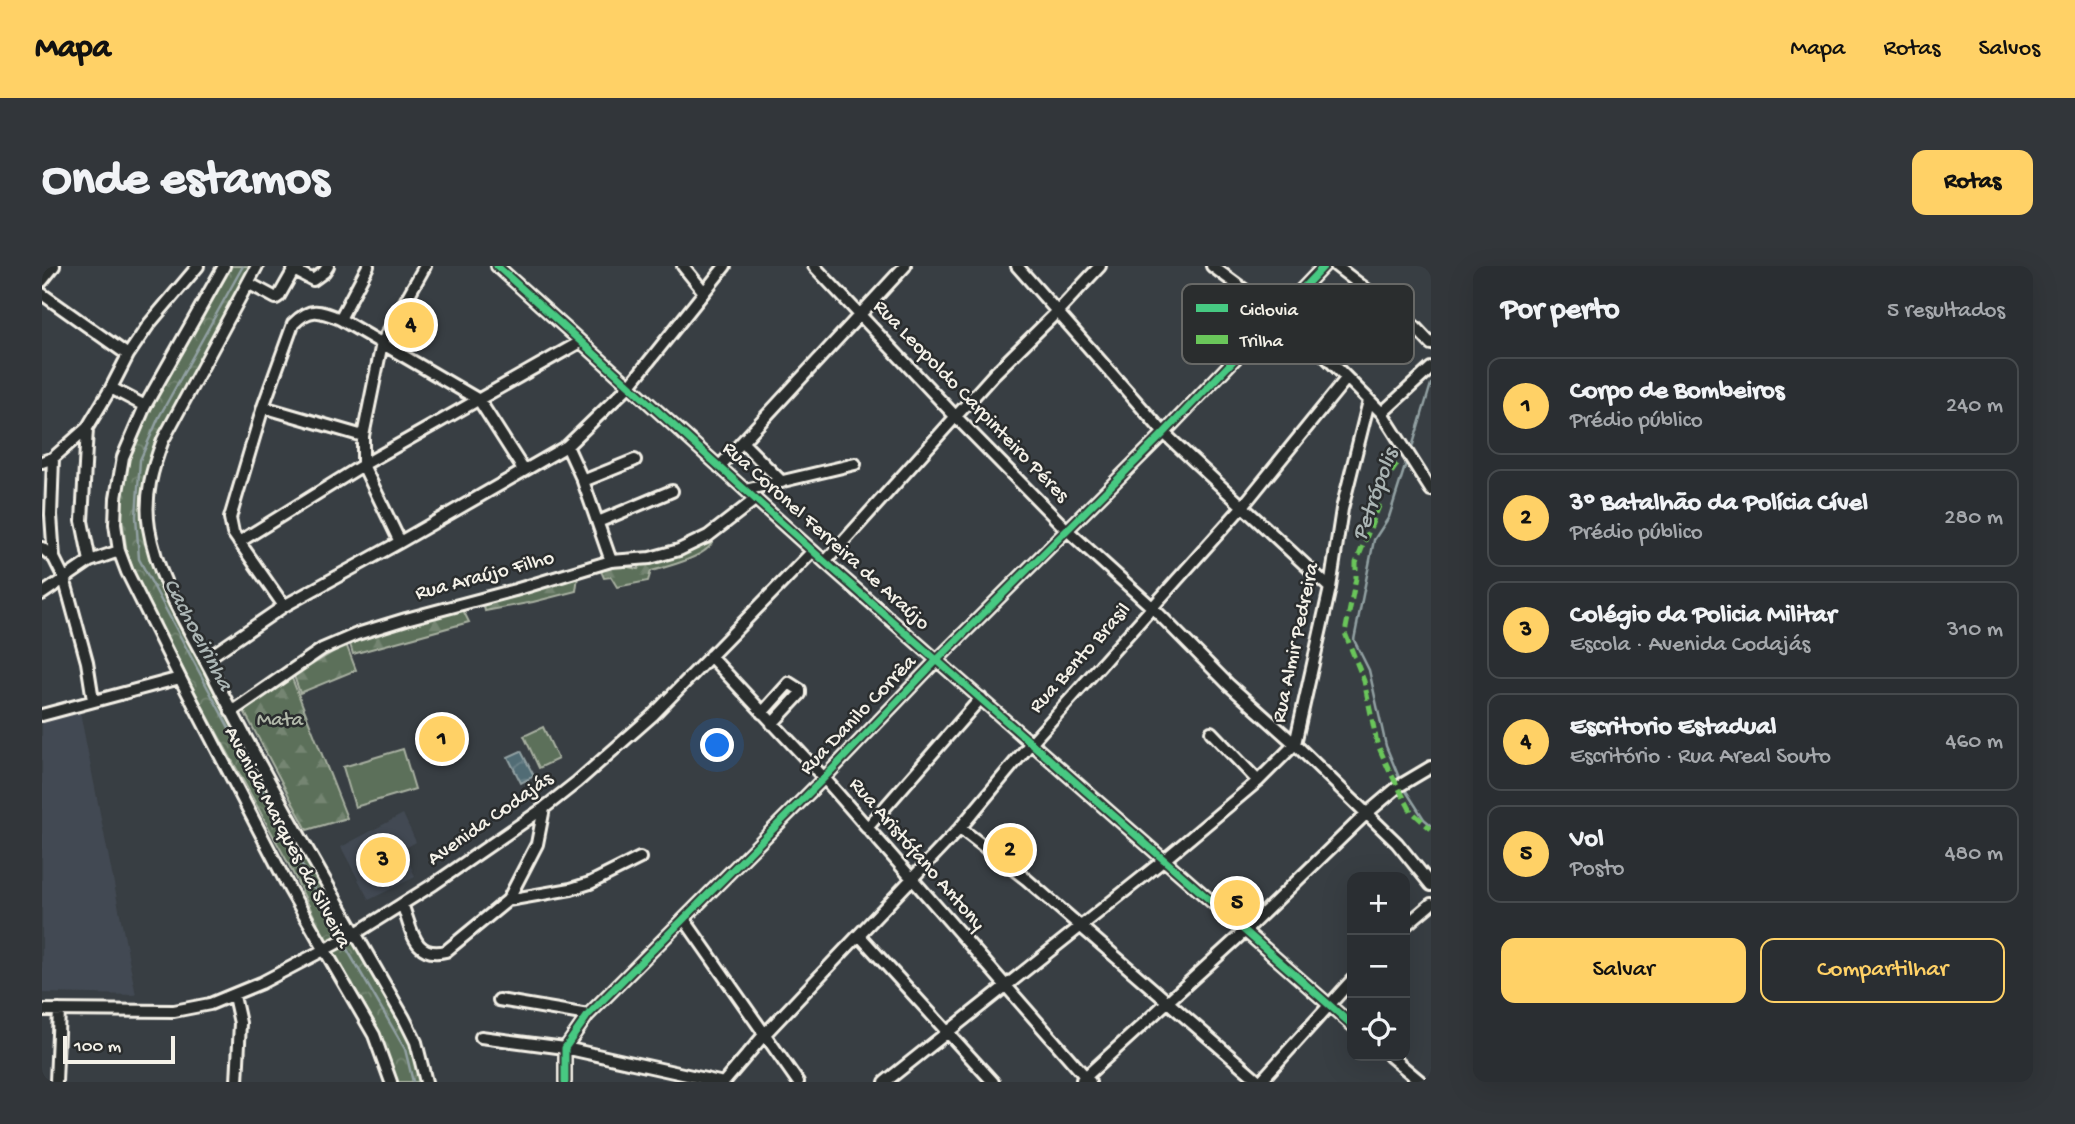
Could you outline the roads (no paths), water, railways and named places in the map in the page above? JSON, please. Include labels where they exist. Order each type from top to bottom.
[{"type":"street","points":[[42,281],[54,266]]},
{"type":"street","points":[[93,700],[87,662],[64,579],[54,558],[46,458],[87,428],[128,355],[149,324],[198,266]]},
{"type":"street","name":"Avenida Marques da Silveira","points":[[224,266],[145,405],[123,457],[116,498],[115,524],[119,551],[180,678],[289,890],[327,948],[374,1035],[391,1082]]},
{"type":"street","name":"Avenida Marques da Silveira","points":[[257,266],[163,440],[153,466],[148,491],[149,528],[161,572],[231,712],[353,935],[404,1018],[416,1042],[426,1082]]},
{"type":"street","points":[[248,283],[276,298],[295,268],[313,280],[328,266]]},
{"type":"street","points":[[340,319],[368,266]]},
{"type":"street","points":[[400,542],[363,465],[363,436],[382,343],[425,266]]},
{"type":"street","name":"Rua Coronel Ferreira de Araújo","points":[[497,266],[825,562],[1347,1021]]},
{"type":"street","points":[[683,266],[704,292]]},
{"type":"street","points":[[205,660],[284,606],[567,446],[630,385],[725,266]]},
{"type":"street","name":"Rua Leopoldo Carpinteiro Péres","points":[[814,266],[1067,530],[1153,608],[1229,685],[1295,744],[1397,843],[1431,886]]},
{"type":"street","points":[[719,467],[905,266]]},
{"type":"street","points":[[1017,266],[1164,433],[1330,589]]},
{"type":"street","points":[[825,562],[994,374],[1100,266]]},
{"type":"street","points":[[1212,266],[1237,284]]},
{"type":"street","name":"Rua Danilo Corrêa","points":[[1307,284],[1324,266]]},
{"type":"street","points":[[1336,266],[1359,284]]},
{"type":"street","points":[[42,294],[128,355]]},
{"type":"street","points":[[284,606],[239,542],[231,527],[230,514],[263,407],[293,324],[302,316],[312,311],[324,312],[340,319],[479,400],[523,469]]},
{"type":"street","points":[[1414,326],[1431,344]]},
{"type":"street","points":[[239,542],[363,465],[580,342]]},
{"type":"street","name":"Rua Danilo Corrêa","points":[[565,1048],[588,1015],[1230,364]]},
{"type":"street","points":[[1332,364],[1382,414],[1431,490]]},
{"type":"street","points":[[1382,414],[1431,368]]},
{"type":"street","name":"Rua Bento Brasil","points":[[721,1082],[960,828],[1031,743],[1243,506],[1346,379]]},
{"type":"street","points":[[111,388],[145,405]]},
{"type":"street","name":"Rua Almir Pedreira","points":[[886,1082],[1164,860],[1258,781],[1295,744],[1330,589],[1342,509],[1369,401]]},
{"type":"street","points":[[263,407],[363,436]]},
{"type":"street","points":[[87,428],[82,521],[90,561]]},
{"type":"street","points":[[742,442],[782,482]]},
{"type":"street","points":[[567,446],[583,481],[611,561]]},
{"type":"street","points":[[583,481],[635,460]]},
{"type":"street","points":[[745,490],[855,464]]},
{"type":"street","points":[[598,522],[672,491]]},
{"type":"street","name":"Rua Araújo Filho","points":[[231,712],[322,649],[357,634],[611,561],[650,558],[678,550],[708,536],[756,499]]},
{"type":"street","points":[[42,548],[54,558]]},
{"type":"street","points":[[42,594],[90,561],[119,551]]},
{"type":"street","name":"Avenida Codajás","points":[[42,1010],[174,1011],[210,1004],[261,983],[353,935],[544,808],[653,715],[813,551]]},
{"type":"street","name":"Rua Aristófano Antony","points":[[710,656],[824,778],[1006,985],[1085,1080]]},
{"type":"street","points":[[42,715],[180,678]]},
{"type":"street","points":[[762,713],[789,683],[800,690],[800,694],[772,724]]},
{"type":"street","points":[[867,828],[981,698]]},
{"type":"street","points":[[1211,732],[1258,781]]},
{"type":"street","points":[[1085,1080],[1366,814],[1399,786],[1431,767]]},
{"type":"street","points":[[402,904],[416,941],[424,951],[434,954],[446,951],[508,900],[537,845],[544,808]]},
{"type":"street","points":[[960,828],[1026,879],[1260,1082],[1347,985]]},
{"type":"street","points":[[508,900],[590,883],[640,858]]},
{"type":"street","points":[[1410,922],[1431,904]]},
{"type":"street","points":[[684,919],[797,1082]]},
{"type":"street","points":[[859,935],[993,1082]]},
{"type":"street","points":[[234,996],[240,1023],[237,1082]]},
{"type":"street","points":[[499,1000],[588,1015]]},
{"type":"street","points":[[56,1082],[59,1010]]},
{"type":"street","points":[[481,1037],[565,1048],[721,1082]]},
{"type":"street","points":[[565,1048],[565,1082]]},
{"type":"street","points":[[1396,1061],[1421,1082]]},
{"type":"water","points":[[521,751],[534,776],[521,783],[508,757]]},
{"type":"waterway","name":"Cachoeirinha","points":[[243,266],[159,417],[140,460],[136,516],[139,559],[341,938]]},
{"type":"waterway","name":"Petrópolis","points":[[1411,451],[1431,384]]},
{"type":"waterway","name":"Petrópolis","points":[[1400,780],[1386,746],[1369,670],[1354,640],[1374,540],[1389,517],[1407,460]]},
{"type":"waterway","name":"Petrópolis","points":[[1406,791],[1431,825]]},
{"type":"waterway","name":"Cachoeirinha","points":[[344,944],[405,1049],[413,1082]]},
{"type":"place","name":"Escritorio Estadual","points":[[411,325]]},
{"type":"place","name":"Corpo de Bombeiros","points":[[442,739]]},
{"type":"place","name":"3º Batalhão da Polícia Cível","points":[[1010,850]]},
{"type":"place","name":"Colégio da Policia Militar","points":[[383,860]]},
{"type":"place","name":"Vol","points":[[1237,903]]},
{"type":"park label","name":"Mata","points":[[280,721]]}]
